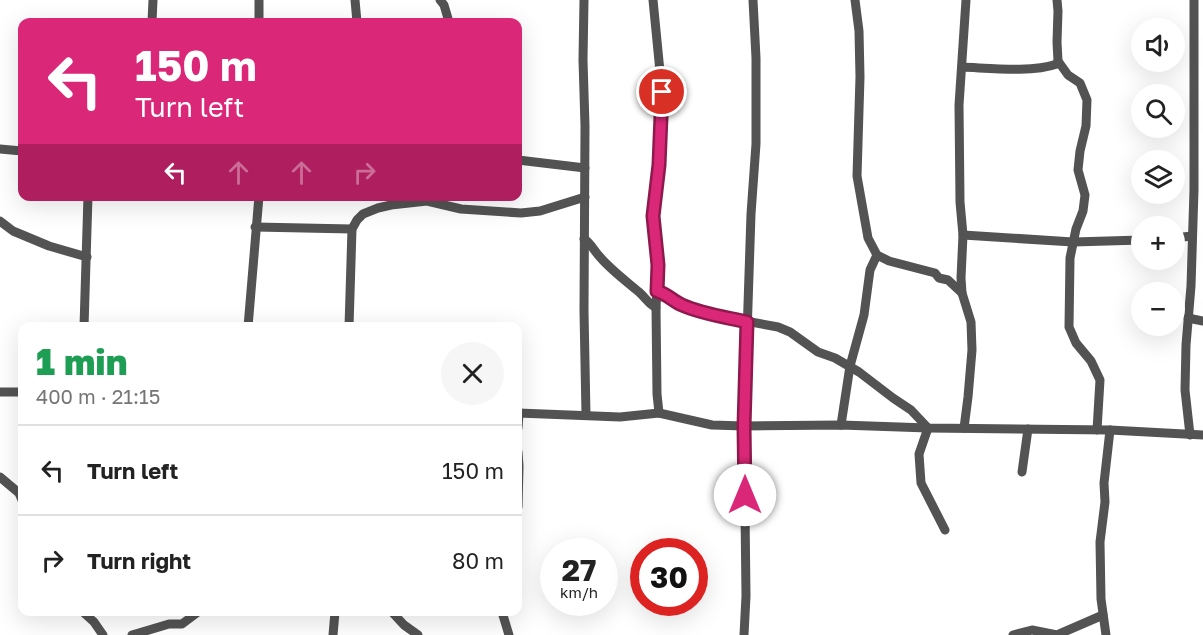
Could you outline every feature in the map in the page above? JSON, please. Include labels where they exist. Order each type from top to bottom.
[{"type":"street","points":[[152,18],[153,0]]},
{"type":"street","points":[[258,18],[259,0]]},
{"type":"street","points":[[355,0],[357,18]]},
{"type":"street","points":[[440,0],[448,18]]},
{"type":"street","points":[[584,0],[586,415]]},
{"type":"street","points":[[653,0],[662,92],[659,165],[653,216],[658,265],[656,308],[659,413]]},
{"type":"street","points":[[744,635],[746,596],[744,426],[751,214],[756,144],[753,0]]},
{"type":"street","points":[[855,0],[860,77],[857,176],[868,238],[877,255],[889,261],[935,273],[939,278],[948,280],[962,293]]},
{"type":"street","points":[[964,428],[972,350],[971,322],[962,293],[961,278],[963,235],[960,202],[959,105],[966,0]]},
{"type":"street","points":[[1057,0],[1058,61],[1068,75],[1080,83],[1087,100],[1086,126],[1078,170],[1085,195],[1083,212],[1076,229],[1070,258],[1069,327],[1076,343],[1091,361],[1100,380],[1097,430]]},
{"type":"street","points":[[1190,435],[1185,390],[1194,190],[1194,0]]},
{"type":"street","points":[[962,67],[1041,67],[1057,64],[1058,61]]},
{"type":"street","points":[[0,149],[18,151]]},
{"type":"street","points":[[522,160],[585,168]]},
{"type":"street","points":[[427,201],[461,209],[521,213],[540,211],[585,197]]},
{"type":"street","points":[[84,322],[88,201]]},
{"type":"street","points":[[248,322],[258,201]]},
{"type":"street","points":[[349,322],[352,229],[363,214],[402,201]]},
{"type":"street","points":[[0,221],[13,231],[49,246],[87,257]]},
{"type":"street","points":[[255,227],[352,229]]},
{"type":"street","points":[[963,235],[1073,242],[1131,240]]},
{"type":"street","points":[[1185,237],[1192,236]]},
{"type":"street","points":[[584,239],[613,271],[642,294],[648,304],[656,308]]},
{"type":"street","points":[[841,425],[850,366],[864,315],[870,270],[877,255]]},
{"type":"street","points":[[657,291],[707,314],[778,327],[790,332],[818,352],[850,366],[911,410],[928,428]]},
{"type":"street","points":[[1188,318],[1203,321]]},
{"type":"street","points":[[0,392],[18,392]]},
{"type":"street","points":[[522,413],[620,417],[659,413],[712,425],[1110,430],[1203,435]]},
{"type":"street","points":[[928,428],[919,454],[921,483],[945,530]]},
{"type":"street","points":[[1022,472],[1028,429]]},
{"type":"street","points":[[1106,635],[1099,572],[1105,502],[1104,483],[1110,430]]},
{"type":"street","points":[[0,477],[18,492]]},
{"type":"street","points":[[1013,635],[1032,630],[1057,635],[1103,615]]},
{"type":"street","points":[[87,616],[103,635]]},
{"type":"street","points":[[132,635],[169,624],[182,624],[193,616]]},
{"type":"street","points":[[333,635],[335,616]]},
{"type":"street","points":[[396,616],[418,635]]},
{"type":"street","points":[[503,616],[509,635]]},
{"type":"route","points":[[662,92],[659,165],[653,216],[658,265],[657,291],[707,314],[747,322],[745,495]]}]
